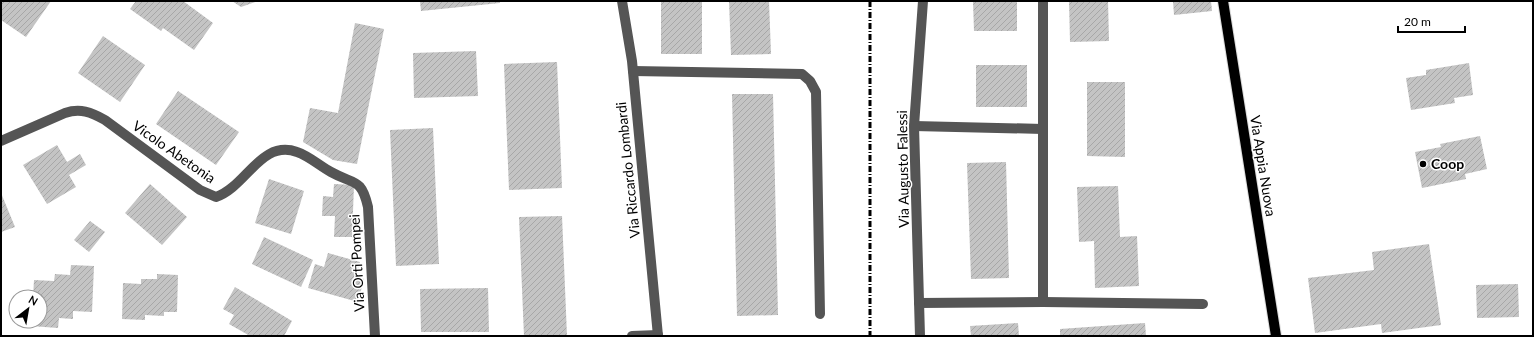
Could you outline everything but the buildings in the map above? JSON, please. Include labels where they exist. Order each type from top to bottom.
[{"type":"main road","name":"Via Appia Nuova","points":[[1223,1],[1276,336]]},
{"type":"street","name":"Via Riccardo Lombardi","points":[[622,1],[633,71],[658,335]]},
{"type":"street","name":"Via Augusto Falessi","points":[[920,336],[914,126],[924,1]]},
{"type":"street","points":[[1043,1],[1043,302]]},
{"type":"street","points":[[633,71],[802,74],[810,80],[816,92],[820,314]]},
{"type":"street","name":"Vicolo Abetonia","points":[[1,141],[72,110],[82,110],[90,112],[105,120],[200,190],[216,196],[231,190],[266,155],[276,150],[284,149],[299,152],[339,176],[356,182],[364,190]]},
{"type":"street","points":[[914,126],[1043,129]]},
{"type":"street","name":"Via Orti Pompei","points":[[364,190],[368,207],[373,336]]},
{"type":"street","points":[[919,303],[1043,302],[1203,304]]},
{"type":"street","points":[[632,336],[658,335]]},
{"type":"railway","points":[[870,1],[870,336]]},
{"type":"place","name":"Coop","points":[[1423,164]]}]
